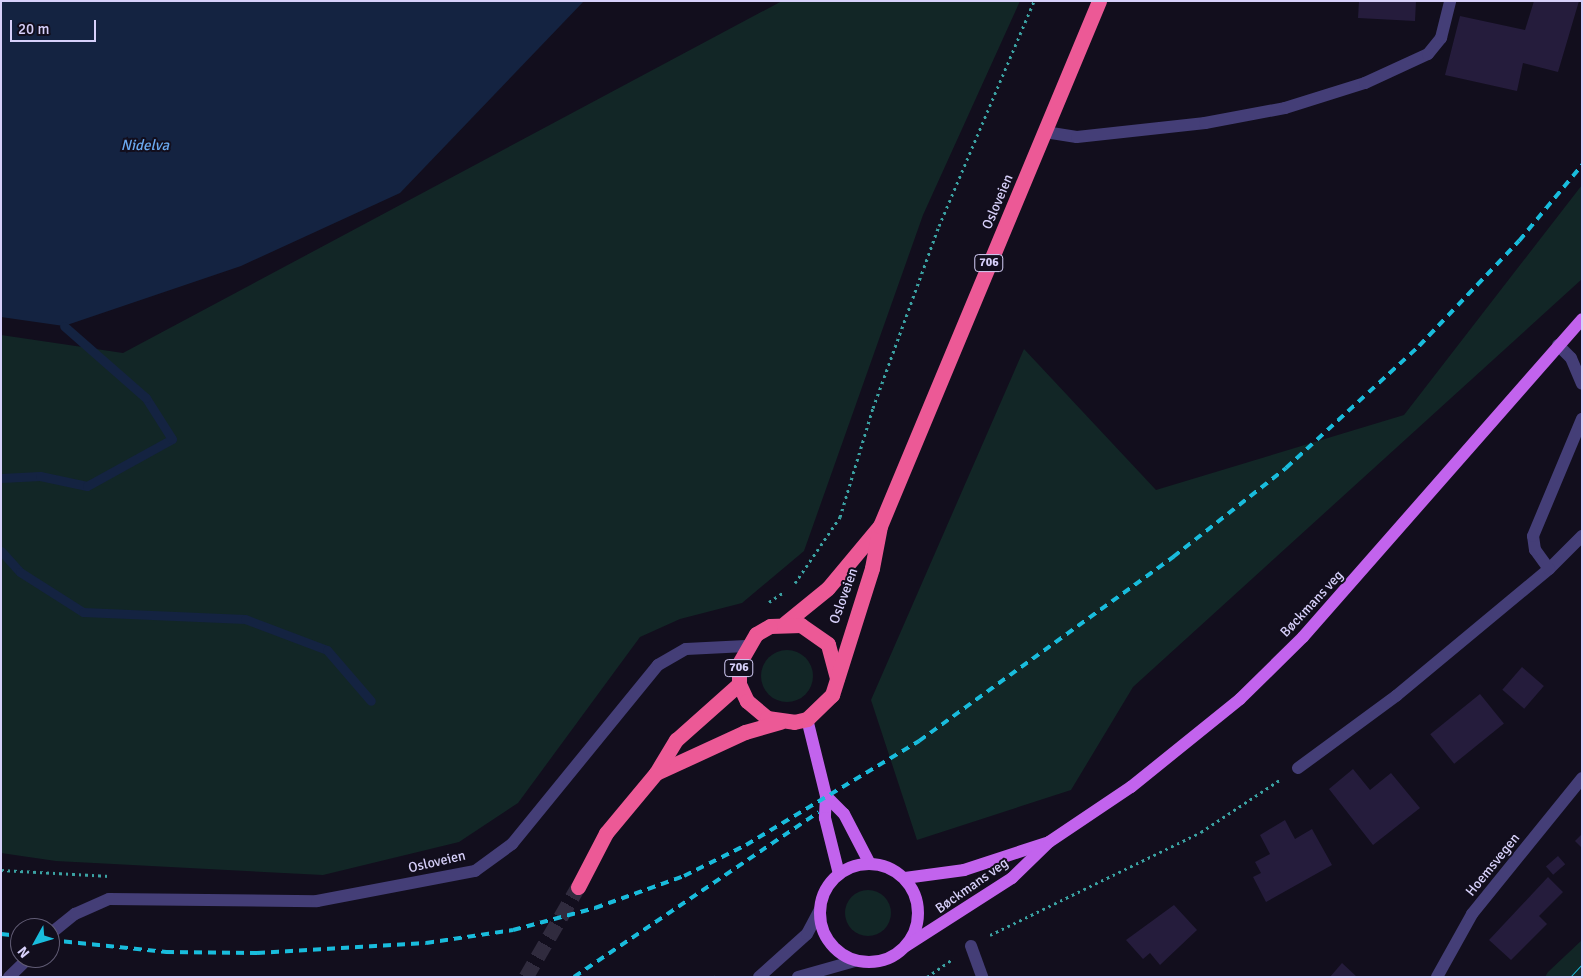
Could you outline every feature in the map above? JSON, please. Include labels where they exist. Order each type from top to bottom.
[{"type":"highway","name":"Osloveien","points":[[837,678],[872,568],[880,526],[1099,1]]},
{"type":"highway","name":"Osloveien","points":[[785,623],[828,588],[880,526]]},
{"type":"highway","name":"706","points":[[780,722],[756,711],[739,684],[739,664],[746,646],[770,626],[785,623]]},
{"type":"highway","points":[[785,623],[816,632],[828,644],[837,678]]},
{"type":"highway","name":"706","points":[[656,773],[745,732],[780,722],[807,719],[827,702],[837,678]]},
{"type":"highway","name":"706","points":[[578,887],[620,813],[656,773],[676,740],[739,684]]},
{"type":"main road","name":"Bøckmans veg","points":[[906,946],[1012,878],[1048,842],[1131,787],[1240,699],[1303,637],[1582,319]]},
{"type":"main road","points":[[807,719],[826,796],[825,818],[839,874]]},
{"type":"main road","points":[[826,796],[844,814],[870,864]]},
{"type":"main road","name":"Bøckmans veg","points":[[905,878],[964,870],[1048,842]]},
{"type":"main road","points":[[870,864],[889,867],[905,878],[915,894],[919,912],[906,946],[892,958],[855,961],[826,938],[820,910],[826,890],[839,874],[870,864]]},
{"type":"street","points":[[1045,132],[1077,137],[1204,123],[1285,108],[1365,83],[1428,54],[1441,38],[1450,1]]},
{"type":"street","points":[[1558,345],[1571,358],[1582,384]]},
{"type":"street","points":[[1549,569],[1535,550],[1533,536],[1582,419]]},
{"type":"street","points":[[1298,768],[1396,696],[1549,569],[1582,536]]},
{"type":"street","name":"Osloveien","points":[[60,926],[75,914],[109,899],[318,901],[475,871],[512,844],[658,665],[686,649],[746,646]]},
{"type":"street","name":"Hoemsvegen","points":[[1437,977],[1472,914],[1582,778]]},
{"type":"street","points":[[759,977],[807,934],[820,910]]},
{"type":"street","points":[[971,946],[982,977]]},
{"type":"street","points":[[798,977],[855,961]]},
{"type":"street","points":[[9,977],[18,968]]},
{"type":"path","points":[[764,605],[805,573],[840,517],[872,408],[939,226],[1034,1]]},
{"type":"path","points":[[926,977],[971,946],[1201,832],[1298,768]]},
{"type":"path","points":[[1,870],[116,876]]},
{"type":"green space","points":[[782,1],[1020,1],[923,215],[804,551],[742,603],[680,619],[640,637],[518,803],[459,842],[323,875],[56,861],[1,853],[1,335],[123,353]]},
{"type":"green space","points":[[1582,185],[1582,279],[1133,687],[1071,790],[917,840],[871,700],[1024,349],[1156,490],[1404,415]]},
{"type":"green space","points":[[782,650],[792,650],[806,657],[813,671],[813,681],[806,695],[792,702],[782,702],[772,698],[765,691],[761,681],[761,671],[765,661],[772,654]]},
{"type":"green space","points":[[868,890],[881,894],[887,900],[891,913],[887,926],[881,932],[868,936],[855,932],[849,926],[845,913],[849,900],[855,894]]},
{"type":"green space","points":[[1582,940],[1582,977],[1545,977],[1548,972]]},
{"type":"water","name":"Nidelva","points":[[1,1],[584,1],[400,193],[241,266],[64,326],[1,317]]},
{"type":"building","points":[[1359,1],[1416,1],[1415,21],[1358,18]]},
{"type":"building","points":[[1534,1],[1579,1],[1558,72],[1523,63],[1517,91],[1445,75],[1460,16],[1525,30]]},
{"type":"building","points":[[1522,667],[1544,686],[1524,709],[1502,690]]},
{"type":"building","points":[[1480,694],[1504,724],[1454,764],[1430,734]]},
{"type":"building","points":[[1353,769],[1370,790],[1391,773],[1420,808],[1373,845],[1329,789]]},
{"type":"building","points":[[1285,820],[1295,839],[1312,829],[1332,865],[1266,902],[1253,877],[1261,873],[1255,862],[1270,854],[1260,835]]},
{"type":"building","points":[[1582,834],[1582,848],[1575,841]]},
{"type":"building","points":[[1558,856],[1565,864],[1553,875],[1546,866]]},
{"type":"building","points":[[1548,877],[1563,892],[1539,916],[1547,924],[1511,960],[1489,940]]},
{"type":"building","points":[[1174,905],[1197,930],[1160,965],[1150,953],[1143,959],[1126,940]]},
{"type":"building","points":[[1342,963],[1357,977],[1330,977]]},
{"type":"waterway","points":[[1,478],[40,476],[87,486],[172,439],[146,398],[64,326]]},
{"type":"waterway","points":[[1,551],[20,572],[83,612],[245,619],[327,650],[371,701]]},
{"type":"tunnel","points":[[526,977],[578,887]]},
{"type":"tram line","points":[[1570,977],[1582,964]]},
{"type":"railway","points":[[60,941],[166,952],[257,953],[426,943],[513,930],[595,908],[684,876],[746,845],[919,741],[1173,557],[1286,468],[1419,346],[1519,241],[1582,165]]},
{"type":"railway","points":[[574,977],[819,812]]},
{"type":"railway","points":[[1,934],[10,935]]}]
